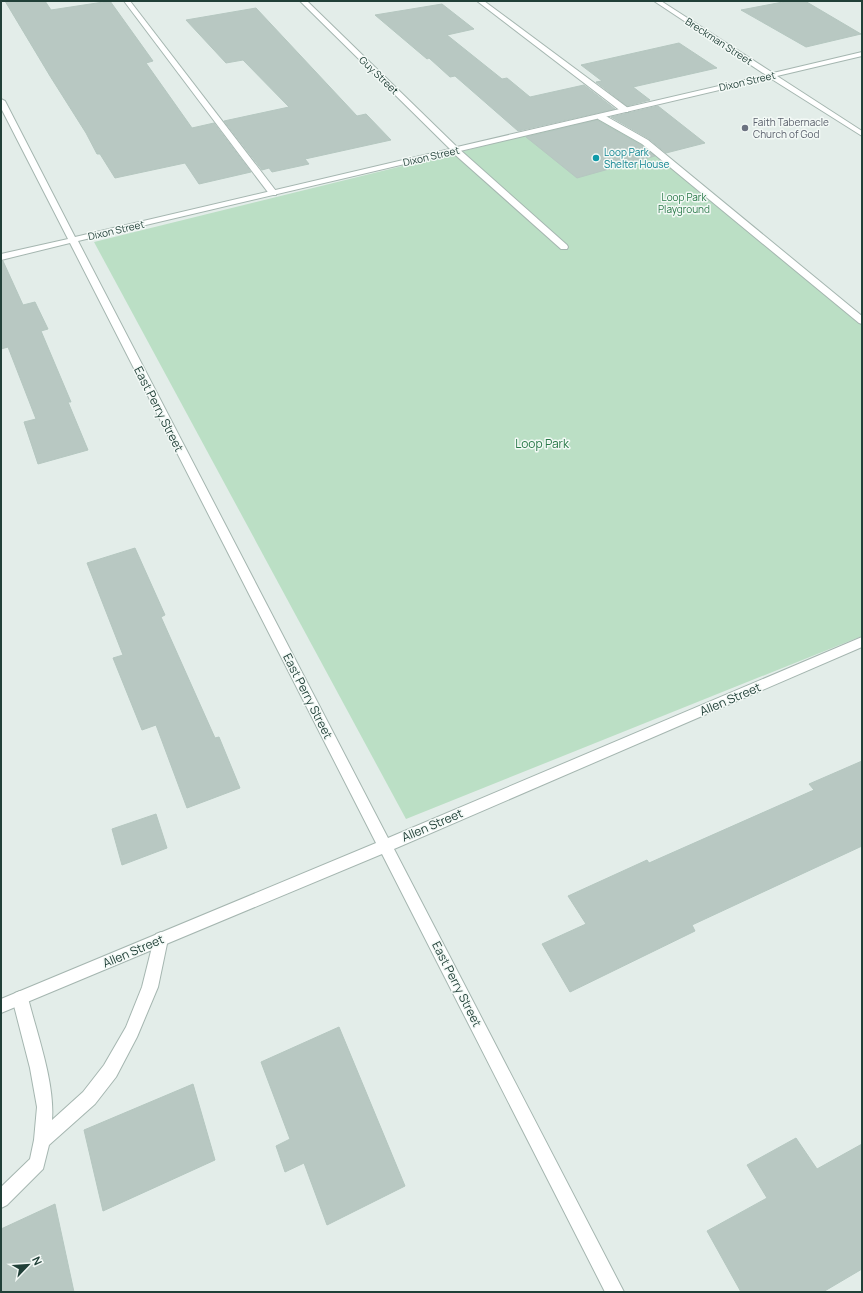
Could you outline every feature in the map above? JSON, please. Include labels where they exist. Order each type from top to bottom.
[{"type":"street","points":[[127,1],[273,193]]},
{"type":"street","name":"Guy Street","points":[[302,1],[455,150],[564,247]]},
{"type":"street","points":[[480,1],[625,110]]},
{"type":"street","name":"Breckman Street","points":[[657,1],[862,134]]},
{"type":"street","name":"Dixon Street","points":[[1,257],[862,54]]},
{"type":"street","name":"East Perry Street","points":[[1,101],[615,1292]]},
{"type":"street","points":[[600,117],[645,142],[862,321]]},
{"type":"street","name":"Allen Street","points":[[1,1006],[385,846],[862,642]]},
{"type":"street","points":[[42,1140],[89,1098],[110,1071],[132,1032],[150,987],[161,939]]},
{"type":"street","points":[[1,1199],[37,1163],[42,1140],[45,1107],[38,1068],[20,998]]},
{"type":"green space","name":"Loop Park","points":[[601,117],[645,142],[862,321],[862,636],[406,819],[94,242]]},
{"type":"building","points":[[5,1],[45,1],[51,10],[110,1],[153,61],[146,63],[192,128],[214,123],[251,172],[199,184],[185,163],[115,178],[100,154],[97,154],[86,133]]},
{"type":"building","points":[[788,1],[805,1],[861,34],[806,47],[741,10]]},
{"type":"building","points":[[442,4],[474,29],[447,35],[502,79],[507,78],[530,97],[584,85],[615,109],[518,131],[455,76],[450,77],[429,58],[427,59],[375,15]]},
{"type":"building","points":[[256,8],[357,116],[366,114],[391,140],[305,159],[309,164],[272,172],[269,168],[262,170],[224,121],[289,107],[243,60],[226,63],[186,20]]},
{"type":"building","points":[[679,43],[717,68],[633,87],[650,100],[627,106],[596,82],[602,81],[581,65]]},
{"type":"building","points":[[658,106],[705,143],[666,153],[649,139],[611,117]]},
{"type":"building","points":[[597,120],[641,145],[655,156],[577,178],[526,137]]},
{"type":"building","points":[[1,261],[3,261],[23,305],[35,302],[48,329],[41,331],[71,402],[68,402],[88,450],[38,464],[24,422],[36,419],[8,347],[1,349]]},
{"type":"building","points":[[135,548],[165,615],[161,617],[215,738],[219,737],[240,788],[187,808],[156,725],[142,730],[113,658],[123,655],[87,563]]},
{"type":"building","points":[[862,761],[862,846],[692,925],[695,931],[570,992],[542,944],[586,924],[568,896],[647,860],[649,863],[814,790],[809,784]]},
{"type":"building","points":[[156,814],[167,848],[122,865],[112,829]]},
{"type":"building","points":[[339,1027],[405,1186],[327,1225],[304,1163],[285,1172],[276,1146],[290,1139],[261,1062]]},
{"type":"building","points":[[193,1084],[215,1160],[103,1211],[84,1130]]},
{"type":"building","points":[[796,1138],[817,1169],[862,1144],[862,1269],[823,1292],[741,1292],[707,1231],[767,1198],[747,1165]]},
{"type":"building","points":[[55,1204],[74,1292],[1,1292],[1,1229]]},
{"type":"place","name":"Faith Tabernacle Church of God","points":[[745,128]]},
{"type":"place","name":"Loop Park Shelter House","points":[[596,158]]},
{"type":"park label","name":"Loop Park Playground","points":[[684,202]]}]
